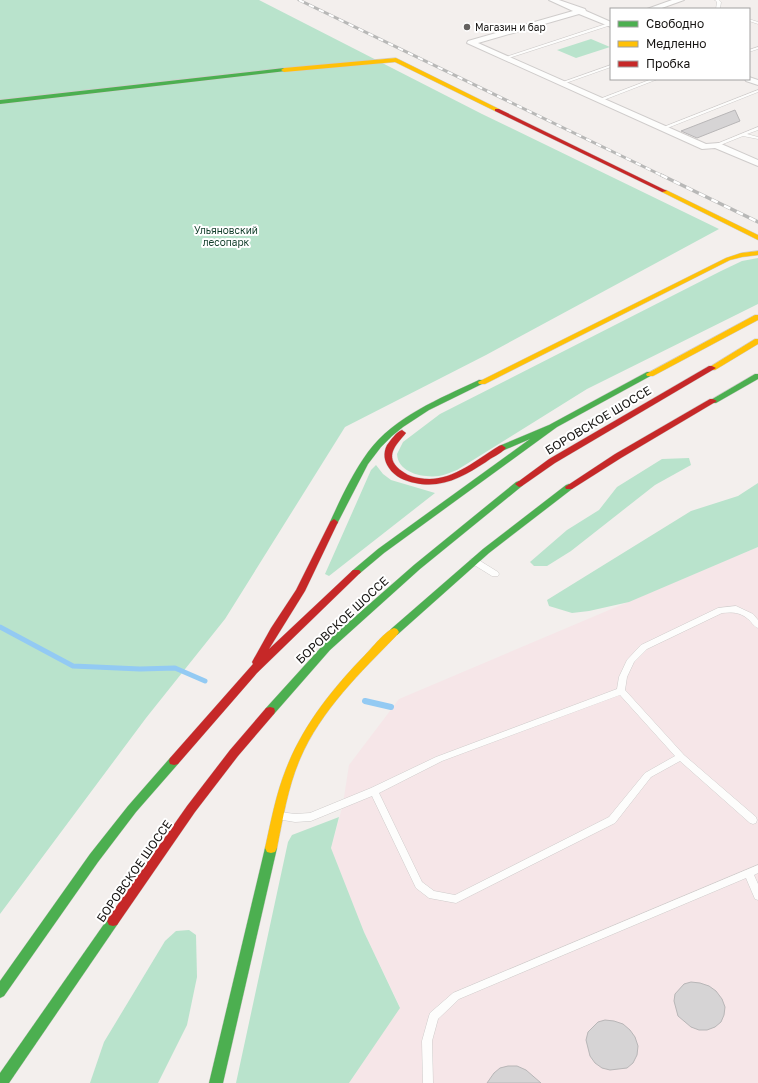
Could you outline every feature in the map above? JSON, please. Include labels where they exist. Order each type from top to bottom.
[{"type":"street","points":[[552,0],[609,23]]},
{"type":"street","points":[[654,8],[680,0]]},
{"type":"street","points":[[582,11],[471,42],[705,148],[716,145],[758,163]]},
{"type":"street","points":[[0,102],[325,65],[396,60],[758,238]]},
{"type":"street","points":[[253,670],[274,631],[300,591],[352,483],[368,458],[384,439],[397,428],[427,410],[479,383],[728,259],[741,255],[758,253]]},
{"type":"street","name":"БОРОВСКОЕ ШОССЕ","points":[[0,992],[94,858],[132,809],[253,670],[345,582],[381,551],[554,425],[758,317]]},
{"type":"street","name":"БОРОВСКОЕ ШОССЕ","points":[[1,1083],[191,808],[248,736],[327,647],[417,567],[523,481],[552,460],[758,341]]},
{"type":"street","points":[[216,1083],[278,816],[292,766],[302,744],[341,688],[388,636],[474,561],[521,523],[571,486],[608,463],[758,376]]},
{"type":"street","points":[[427,410],[392,444],[388,454],[390,464],[400,474],[412,479],[425,481],[438,482],[450,479],[489,455],[554,425]]},
{"type":"lane","points":[[505,58],[609,23]]},
{"type":"lane","points":[[562,83],[610,66]]},
{"type":"lane","points":[[598,100],[653,80]]},
{"type":"lane","points":[[662,128],[758,92]]},
{"type":"lane","points":[[716,145],[758,128]]},
{"type":"lane","points":[[742,134],[758,138]]},
{"type":"lane","points":[[474,561],[495,574]]},
{"type":"lane","points":[[621,691],[623,677],[631,660],[644,647],[721,610],[736,610],[750,616],[758,625]]},
{"type":"lane","points":[[278,816],[295,818],[312,817],[374,791],[439,759],[621,691]]},
{"type":"lane","points":[[621,691],[681,757],[753,820]]},
{"type":"lane","points":[[374,791],[419,885],[432,895],[456,899],[612,820],[648,775],[681,757]]},
{"type":"lane","points":[[428,1083],[427,1041],[434,1016],[456,996],[758,869]]},
{"type":"lane","points":[[749,873],[758,896]]},
{"type":"shaded area","points":[[758,547],[758,1083],[349,1083],[400,1007],[364,932],[331,848],[343,804],[349,765],[399,699]]},
{"type":"green space","name":"Ульяновский лесопарк","points":[[0,0],[259,0],[482,114],[719,229],[486,355],[345,427],[225,619],[146,718],[0,914]]},
{"type":"green space","points":[[591,39],[610,47],[576,58],[557,50]]},
{"type":"green space","points":[[758,258],[758,304],[587,389],[457,470],[439,476],[419,475],[407,470],[398,460],[397,454],[403,442],[440,414],[721,271],[742,261]]},
{"type":"green space","points":[[689,458],[691,465],[655,485],[571,551],[547,566],[534,566],[530,562],[567,530],[599,510],[617,487],[662,459]]},
{"type":"green space","points":[[376,465],[383,474],[391,480],[435,493],[329,576],[325,574],[371,470]]},
{"type":"green space","points":[[758,483],[758,547],[629,602],[589,611],[572,613],[549,606],[547,600],[691,511],[738,496]]},
{"type":"green space","points":[[339,817],[331,848],[364,932],[400,1008],[349,1083],[236,1083],[288,842],[292,835]]},
{"type":"green space","points":[[189,930],[196,935],[197,977],[187,1025],[158,1083],[90,1083],[104,1042],[165,941],[176,931]]},
{"type":"building","points":[[735,110],[740,121],[697,138],[681,131]]},
{"type":"building","points":[[691,982],[709,986],[716,991],[722,999],[725,1007],[724,1015],[721,1022],[715,1027],[707,1030],[699,1030],[691,1027],[678,1016],[674,1001],[675,994],[684,984]]},
{"type":"building","points":[[605,1020],[623,1024],[635,1037],[638,1046],[637,1055],[633,1063],[627,1068],[610,1070],[602,1068],[595,1063],[590,1056],[586,1040],[588,1032],[598,1022]]},
{"type":"building","points":[[517,1066],[526,1070],[541,1083],[487,1083],[494,1073],[500,1068]]},
{"type":"waterway","points":[[0,627],[73,666],[140,669],[175,668],[205,681]]},
{"type":"waterway","points":[[365,701],[391,707]]},
{"type":"railway","points":[[299,0],[663,176]]},
{"type":"railway","points":[[661,175],[758,222]]},
{"type":"traffic: fast","points":[[0,102],[284,70]]},
{"type":"traffic: fast","points":[[356,572],[381,551],[554,425],[650,374]]},
{"type":"traffic: fast","points":[[713,401],[758,376]]},
{"type":"traffic: fast","points":[[334,522],[353,482],[371,454],[389,434],[413,416],[440,401],[482,382]]},
{"type":"traffic: fast","points":[[502,448],[549,427]]},
{"type":"traffic: fast","points":[[270,711],[327,647],[417,567],[519,484]]},
{"type":"traffic: fast","points":[[394,632],[486,551],[569,487]]},
{"type":"traffic: fast","points":[[0,992],[94,858],[132,809],[174,761]]},
{"type":"traffic: fast","points":[[216,1083],[271,848]]},
{"type":"traffic: fast","points":[[1,1083],[113,921]]},
{"type":"traffic: slow","points":[[284,70],[396,60],[497,110]]},
{"type":"traffic: slow","points":[[664,191],[758,238]]},
{"type":"traffic: slow","points":[[482,382],[728,259],[741,255],[758,253]]},
{"type":"traffic: slow","points":[[650,374],[758,317]]},
{"type":"traffic: slow","points":[[712,368],[758,341]]},
{"type":"traffic: slow","points":[[271,848],[287,780],[304,741],[314,724],[338,691],[394,632]]},
{"type":"traffic: jam","points":[[497,110],[664,191]]},
{"type":"traffic: jam","points":[[519,484],[552,461],[712,368]]},
{"type":"traffic: jam","points":[[569,487],[618,456],[713,401]]},
{"type":"traffic: jam","points":[[402,433],[390,447],[388,456],[391,465],[403,476],[413,480],[426,482],[438,482],[450,479],[502,448]]},
{"type":"traffic: jam","points":[[257,662],[274,631],[300,591],[334,522]]},
{"type":"traffic: jam","points":[[174,761],[253,670],[356,572]]},
{"type":"traffic: jam","points":[[113,921],[191,809],[234,753],[270,711]]},
{"type":"place","name":"Магазин и бар","points":[[467,27]]}]
